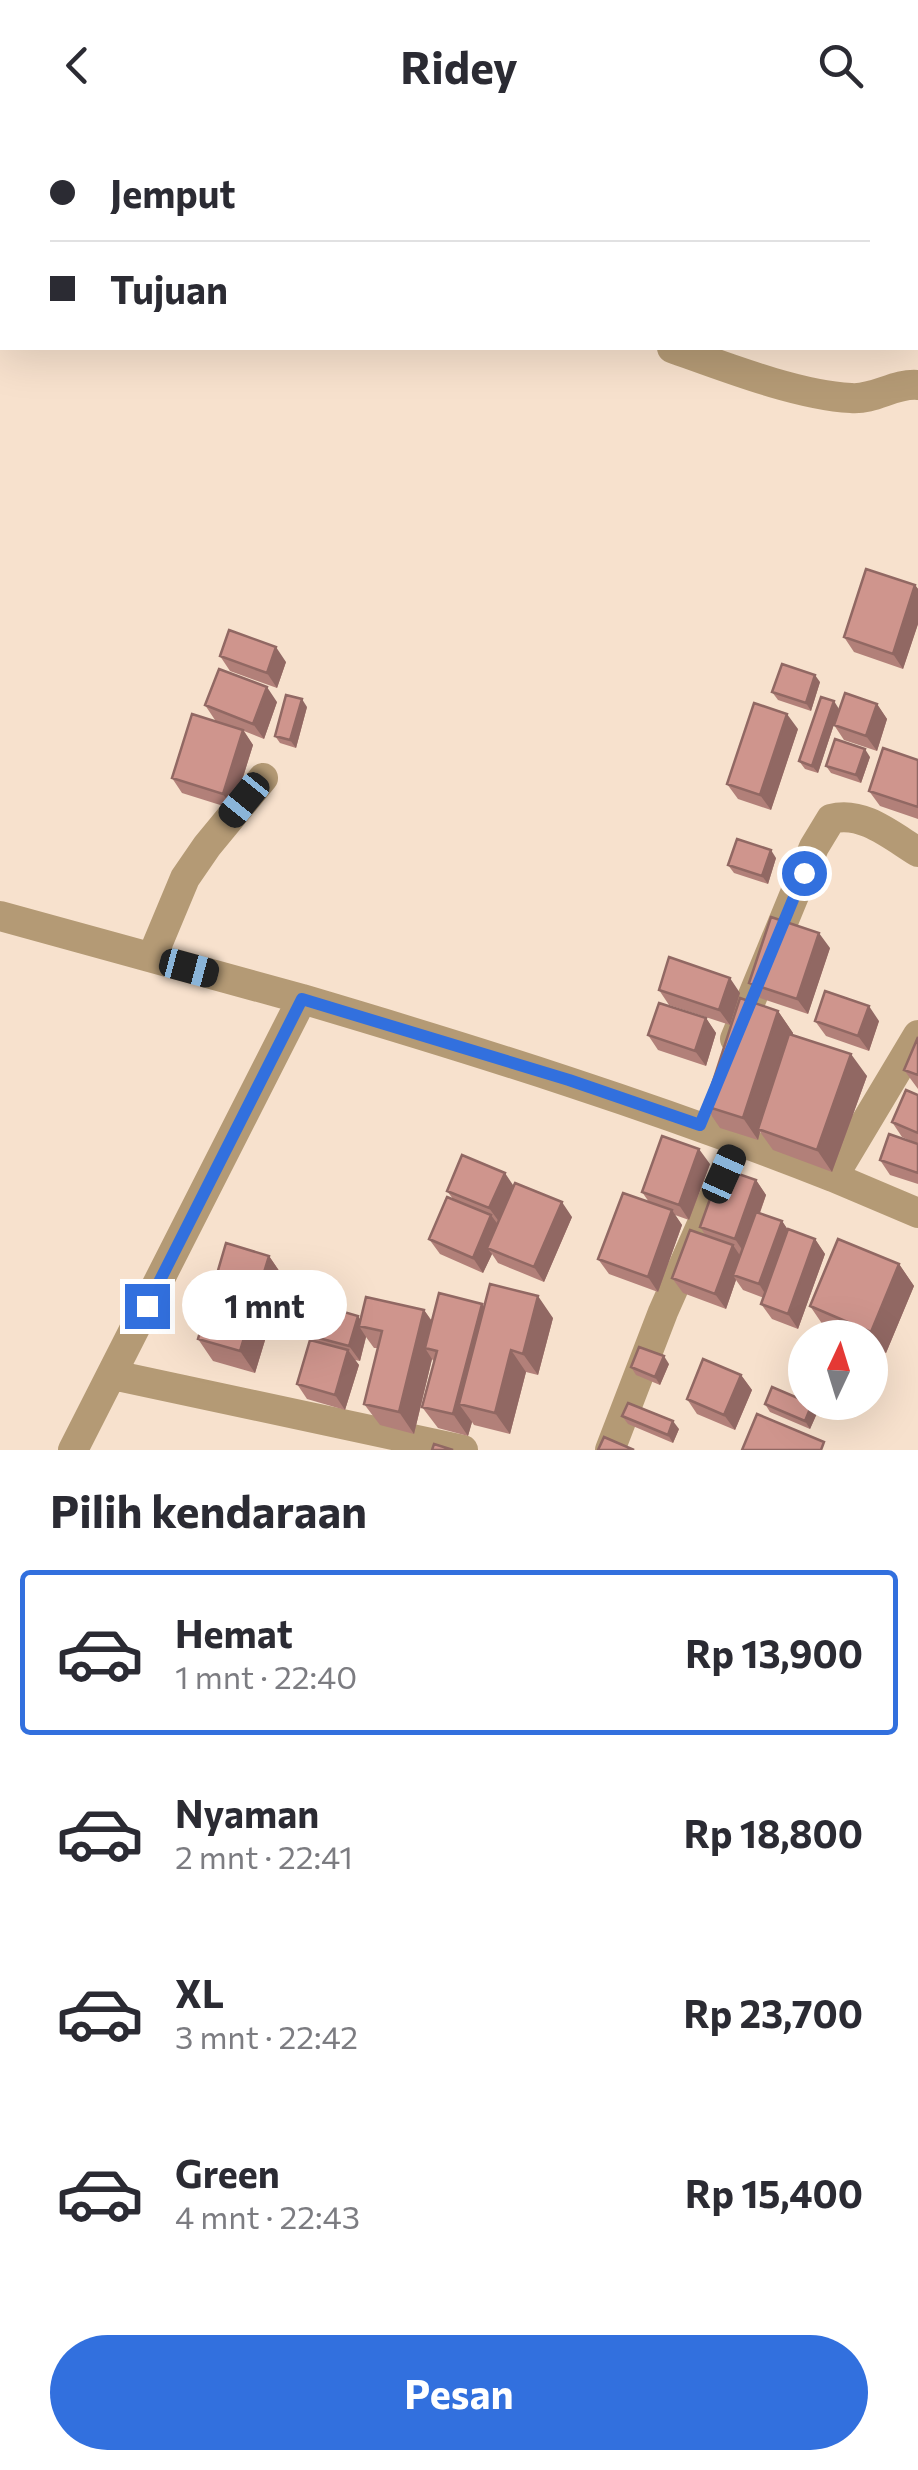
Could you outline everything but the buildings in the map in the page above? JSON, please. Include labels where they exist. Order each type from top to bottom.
[{"type":"street","points":[[678,350],[768,380],[842,397],[870,397],[898,386],[918,385]]},
{"type":"street","points":[[152,958],[185,878],[263,778]]},
{"type":"street","points":[[722,1070],[814,847],[831,819],[846,816],[868,822],[918,852]]},
{"type":"street","points":[[0,916],[703,1116],[740,1140],[918,1213]]},
{"type":"street","points":[[73,1450],[302,999]]},
{"type":"street","points":[[833,1177],[918,1035]]},
{"type":"street","points":[[610,1450],[664,1312],[740,1140]]},
{"type":"street","points":[[113,1375],[463,1450]]},
{"type":"route","points":[[147,1306],[302,999],[569,1080],[700,1125],[804,873]]}]
